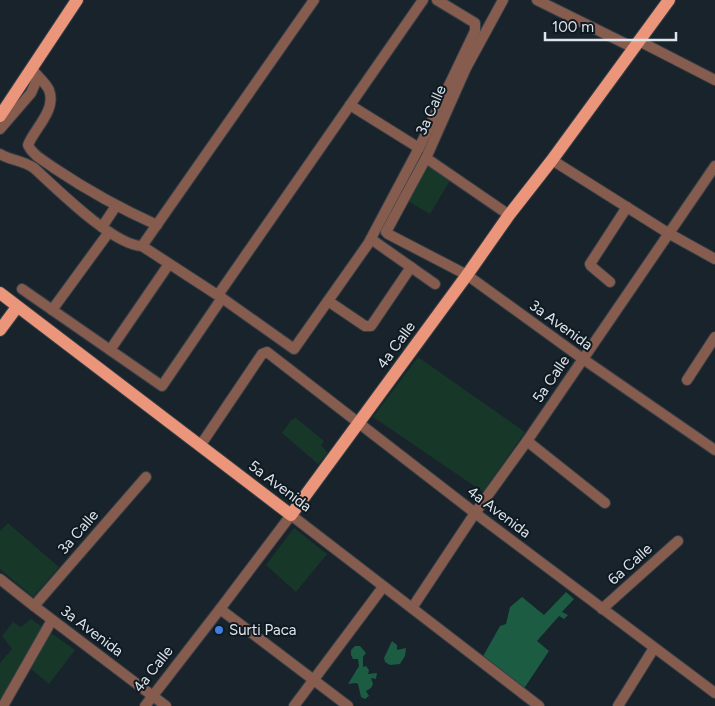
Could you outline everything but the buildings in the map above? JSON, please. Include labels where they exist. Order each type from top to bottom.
[{"type":"main road","points":[[0,116],[34,73],[77,0]]},
{"type":"main road","name":"4a Calle","points":[[291,515],[467,275],[508,215],[552,160],[668,0]]},
{"type":"main road","name":"5a Avenida","points":[[0,293],[291,515]]},
{"type":"main road","points":[[0,330],[17,307]]},
{"type":"street","points":[[142,246],[313,0]]},
{"type":"street","points":[[22,289],[162,386],[220,296],[423,0]]},
{"type":"street","name":"3a Calle","points":[[220,296],[294,349],[371,239],[419,148],[475,31],[474,22],[437,0]]},
{"type":"street","name":"3a Calle","points":[[386,232],[426,158],[466,68],[503,0]]},
{"type":"street","points":[[537,0],[715,80]]},
{"type":"street","points":[[0,129],[31,93],[34,73]]},
{"type":"street","points":[[34,73],[49,89],[51,100],[44,118],[28,145],[31,152],[116,206],[157,225]]},
{"type":"street","points":[[350,105],[419,148]]},
{"type":"street","points":[[0,154],[8,159],[24,161],[105,229],[133,246],[142,246],[220,296]]},
{"type":"street","points":[[426,158],[508,215]]},
{"type":"street","points":[[552,160],[668,233],[715,259]]},
{"type":"street","name":"5a Calle","points":[[412,608],[475,513],[527,441],[715,166]]},
{"type":"street","points":[[52,310],[105,229],[116,206]]},
{"type":"street","points":[[610,282],[590,264],[627,207]]},
{"type":"street","name":"3a Avenida","points":[[386,232],[467,275],[583,359],[715,450]]},
{"type":"street","points":[[371,239],[435,284]]},
{"type":"street","points":[[110,350],[169,264]]},
{"type":"street","points":[[328,301],[366,326],[371,326],[411,267]]},
{"type":"street","points":[[687,380],[715,337]]},
{"type":"street","name":"4a Avenida","points":[[200,446],[262,354],[267,352],[475,513],[715,693]]},
{"type":"street","points":[[527,441],[605,503]]},
{"type":"street","name":"3a Calle","points":[[34,606],[146,477]]},
{"type":"street","name":"5a Avenida","points":[[291,515],[539,706]]},
{"type":"street","name":"4a Calle","points":[[145,706],[291,515]]},
{"type":"street","name":"6a Calle","points":[[602,609],[678,541]]},
{"type":"street","name":"3a Avenida","points":[[0,579],[166,706]]},
{"type":"street","points":[[294,706],[383,587]]},
{"type":"street","points":[[220,609],[348,706]]},
{"type":"street","points":[[3,706],[52,620]]},
{"type":"street","points":[[618,706],[654,648]]},
{"type":"green space","points":[[427,163],[452,177],[430,214],[406,200]]},
{"type":"green space","points":[[418,357],[525,432],[483,492],[373,417]]},
{"type":"green space","points":[[296,418],[324,441],[321,445],[328,453],[318,464],[282,433],[291,420]]},
{"type":"green space","points":[[8,523],[59,567],[33,597],[0,569],[0,531]]},
{"type":"green space","points":[[294,528],[327,554],[296,592],[266,565]]},
{"type":"green space","points":[[566,592],[574,599],[562,612],[568,615],[564,619],[559,616],[537,641],[549,651],[523,690],[482,658],[500,626],[506,624],[510,607],[522,597],[544,615]]},
{"type":"green space","points":[[31,619],[75,650],[49,684],[31,669],[8,706],[0,706],[0,663],[12,649],[2,636],[13,622],[21,627]]},
{"type":"green space","points":[[392,641],[397,645],[397,650],[406,648],[405,656],[400,664],[390,665],[385,662],[384,658]]},
{"type":"green space","points":[[355,646],[360,646],[366,653],[363,657],[363,667],[366,666],[369,670],[368,674],[377,673],[376,679],[371,678],[373,684],[366,691],[369,696],[365,699],[361,697],[358,684],[348,684],[359,666],[358,659],[353,659],[351,655],[351,650]]},
{"type":"place","name":"Surti Paca","points":[[219,630]]}]
